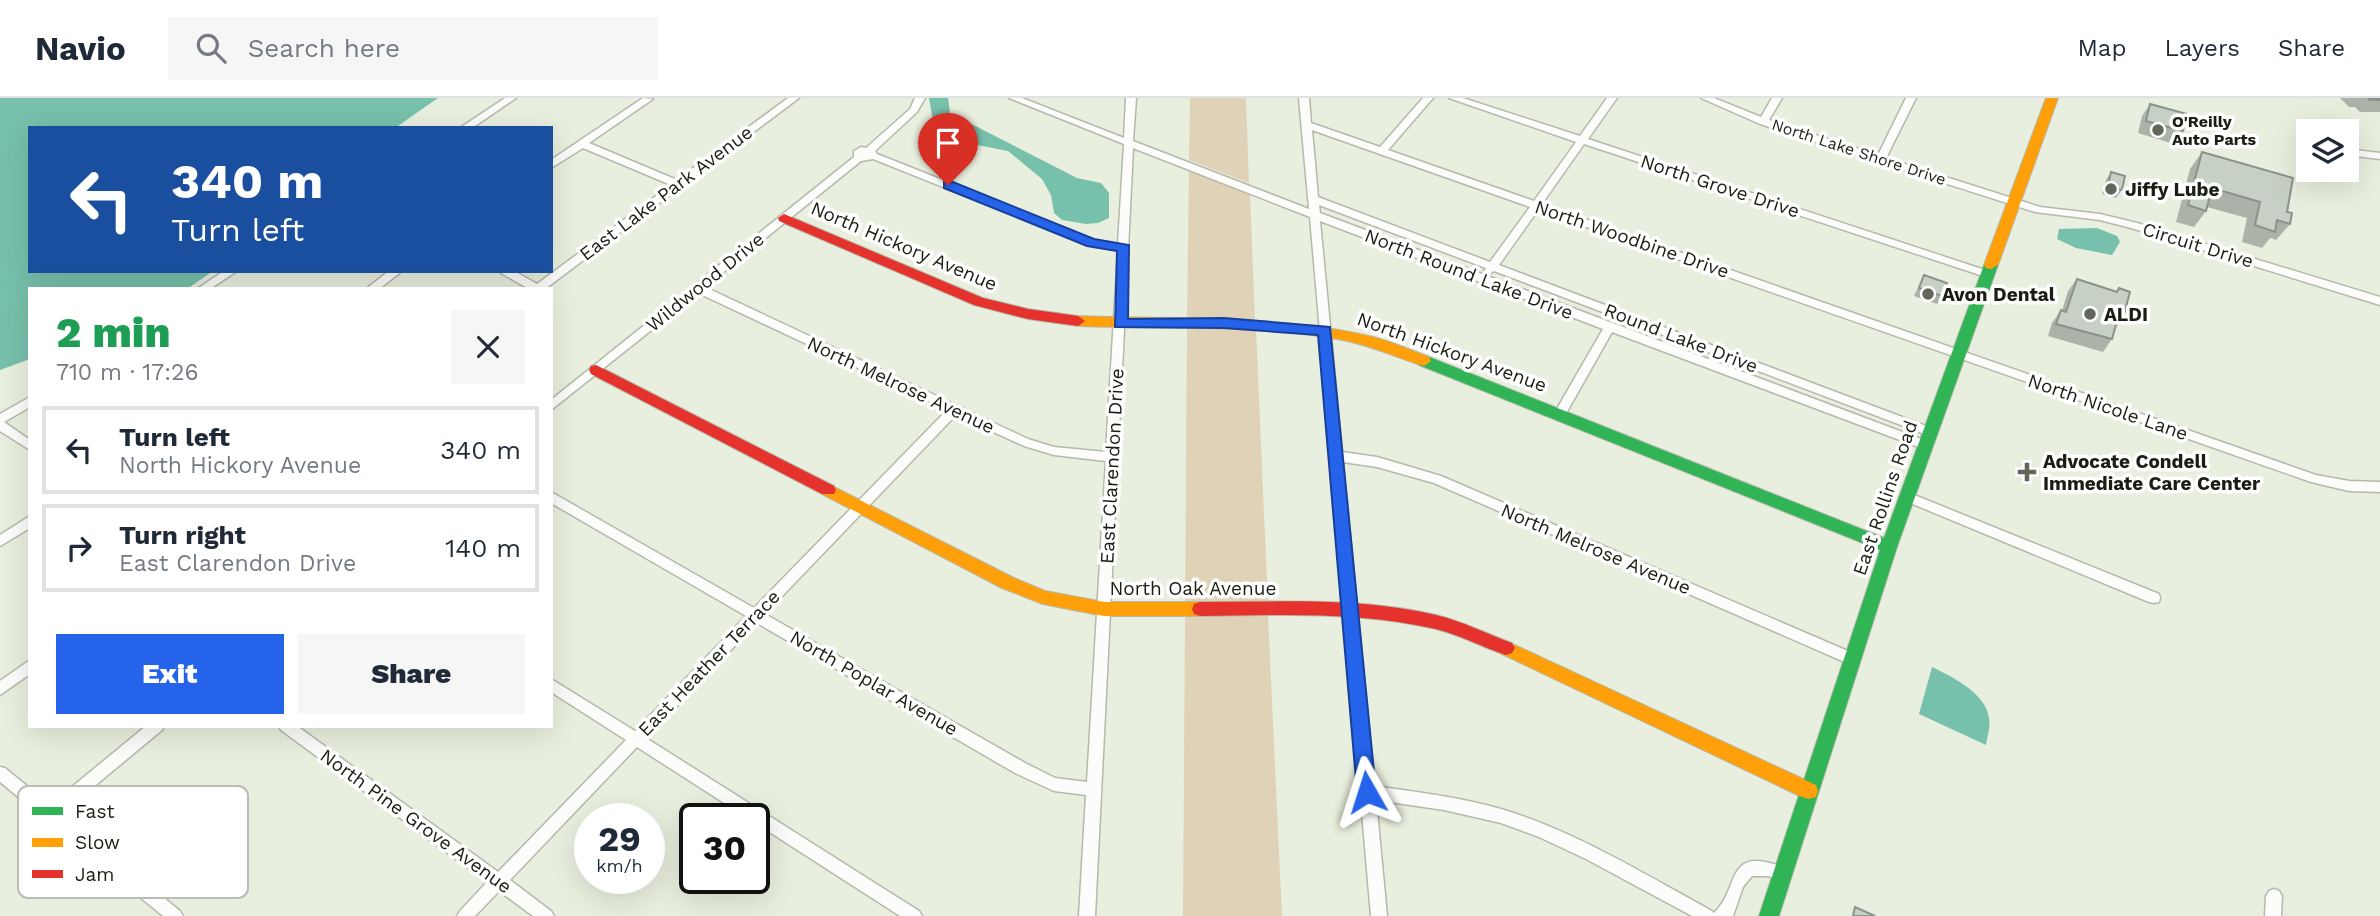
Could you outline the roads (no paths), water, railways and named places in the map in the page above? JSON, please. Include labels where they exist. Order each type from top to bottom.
[{"type":"street","points":[[468,126],[511,98]]},
{"type":"street","name":"East Lake Park Avenue","points":[[541,287],[794,98]]},
{"type":"street","name":"Wildwood Drive","points":[[553,404],[859,158],[859,151],[871,152],[914,110],[920,98]]},
{"type":"street","name":"North Round Lake Drive","points":[[1014,98],[1609,327],[1927,438]]},
{"type":"street","name":"East Clarendon Drive","points":[[1087,916],[1131,98]]},
{"type":"street","points":[[1304,98],[1379,916]]},
{"type":"street","points":[[1382,151],[1428,98]]},
{"type":"street","name":"North Grove Drive","points":[[1454,98],[1987,274]]},
{"type":"street","points":[[1483,280],[1612,98]]},
{"type":"street","name":"North Lake Shore Drive","points":[[1706,98],[1763,122],[2013,202]]},
{"type":"street","points":[[1763,122],[1777,98]]},
{"type":"street","points":[[1880,160],[1911,98]]},
{"type":"street","name":"East Rollins Road","points":[[1769,916],[1889,547],[2052,98]]},
{"type":"street","points":[[553,164],[648,99]]},
{"type":"street","name":"North Woodbine Drive","points":[[1307,125],[1957,354]]},
{"type":"street","points":[[583,144],[678,184]]},
{"type":"street","points":[[871,152],[1092,243],[1124,248]]},
{"type":"street","points":[[2359,153],[2380,156]]},
{"type":"street","name":"Round Lake Drive","points":[[1313,199],[1927,438]]},
{"type":"street","name":"Circuit Drive","points":[[2013,202],[2039,210],[2100,217],[2143,228],[2380,301]]},
{"type":"street","name":"North Hickory Avenue","points":[[785,218],[979,302],[1011,312],[1052,319],[1120,324],[1224,323],[1325,331],[1376,342],[1889,547]]},
{"type":"street","points":[[205,287],[229,273]]},
{"type":"street","points":[[374,287],[394,273]]},
{"type":"street","points":[[509,273],[534,287]]},
{"type":"street","name":"North Melrose Avenue","points":[[697,288],[953,411],[1044,448],[1113,457]]},
{"type":"street","points":[[1560,414],[1609,327]]},
{"type":"street","name":"North Nicole Lane","points":[[1957,354],[2315,479],[2349,486],[2380,487]]},
{"type":"street","name":"North Oak Avenue","points":[[596,370],[1031,593],[1071,606],[1104,609],[1349,611],[1405,616],[1474,634],[1809,791]]},
{"type":"street","points":[[0,419],[28,402]]},
{"type":"street","name":"East Heather Terrace","points":[[466,916],[953,411]]},
{"type":"street","points":[[0,425],[28,445]]},
{"type":"street","name":"North Melrose Avenue","points":[[1336,456],[1377,462],[1437,479],[1852,659]]},
{"type":"street","points":[[1907,497],[2154,598]]},
{"type":"street","name":"North Poplar Avenue","points":[[553,498],[1020,768],[1054,784],[1094,790]]},
{"type":"street","points":[[0,541],[28,522]]},
{"type":"street","points":[[0,689],[28,668]]},
{"type":"street","points":[[553,686],[914,916]]},
{"type":"street","points":[[84,786],[155,728]]},
{"type":"street","name":"North Pine Grove Avenue","points":[[289,728],[546,916]]},
{"type":"street","points":[[0,774],[18,788]]},
{"type":"street","points":[[1367,792],[1465,806],[1519,822],[1579,849],[1707,916]]},
{"type":"street","points":[[1720,916],[1726,915],[1740,875],[1750,868],[1764,866],[1783,874]]},
{"type":"street","points":[[2273,916],[2274,896]]},
{"type":"street","points":[[154,898],[176,916]]},
{"type":"water","points":[[0,98],[438,98],[398,126],[28,126],[28,273],[210,273],[190,287],[28,287],[28,360],[0,370]]},
{"type":"water","points":[[929,98],[948,98],[950,113],[1077,178],[1101,183],[1109,193],[1109,218],[1086,224],[1062,220],[1054,213],[1051,195],[1042,179],[1008,151],[962,142],[933,121]]},
{"type":"water","points":[[2097,228],[2117,236],[2120,242],[2112,255],[2076,248],[2057,239],[2059,229]]},
{"type":"water","points":[[1932,667],[1966,686],[1982,701],[1989,721],[1986,745],[1919,714]]},
{"type":"place","name":"O'Reilly Auto Parts","points":[[2158,130]]},
{"type":"place","name":"Jiffy Lube","points":[[2111,189]]},
{"type":"place","name":"Avon Dental","points":[[1928,294]]},
{"type":"place","name":"ALDI","points":[[2090,314]]},
{"type":"place","name":"Advocate Condell Immediate Care Center","points":[[2027,472]]}]
